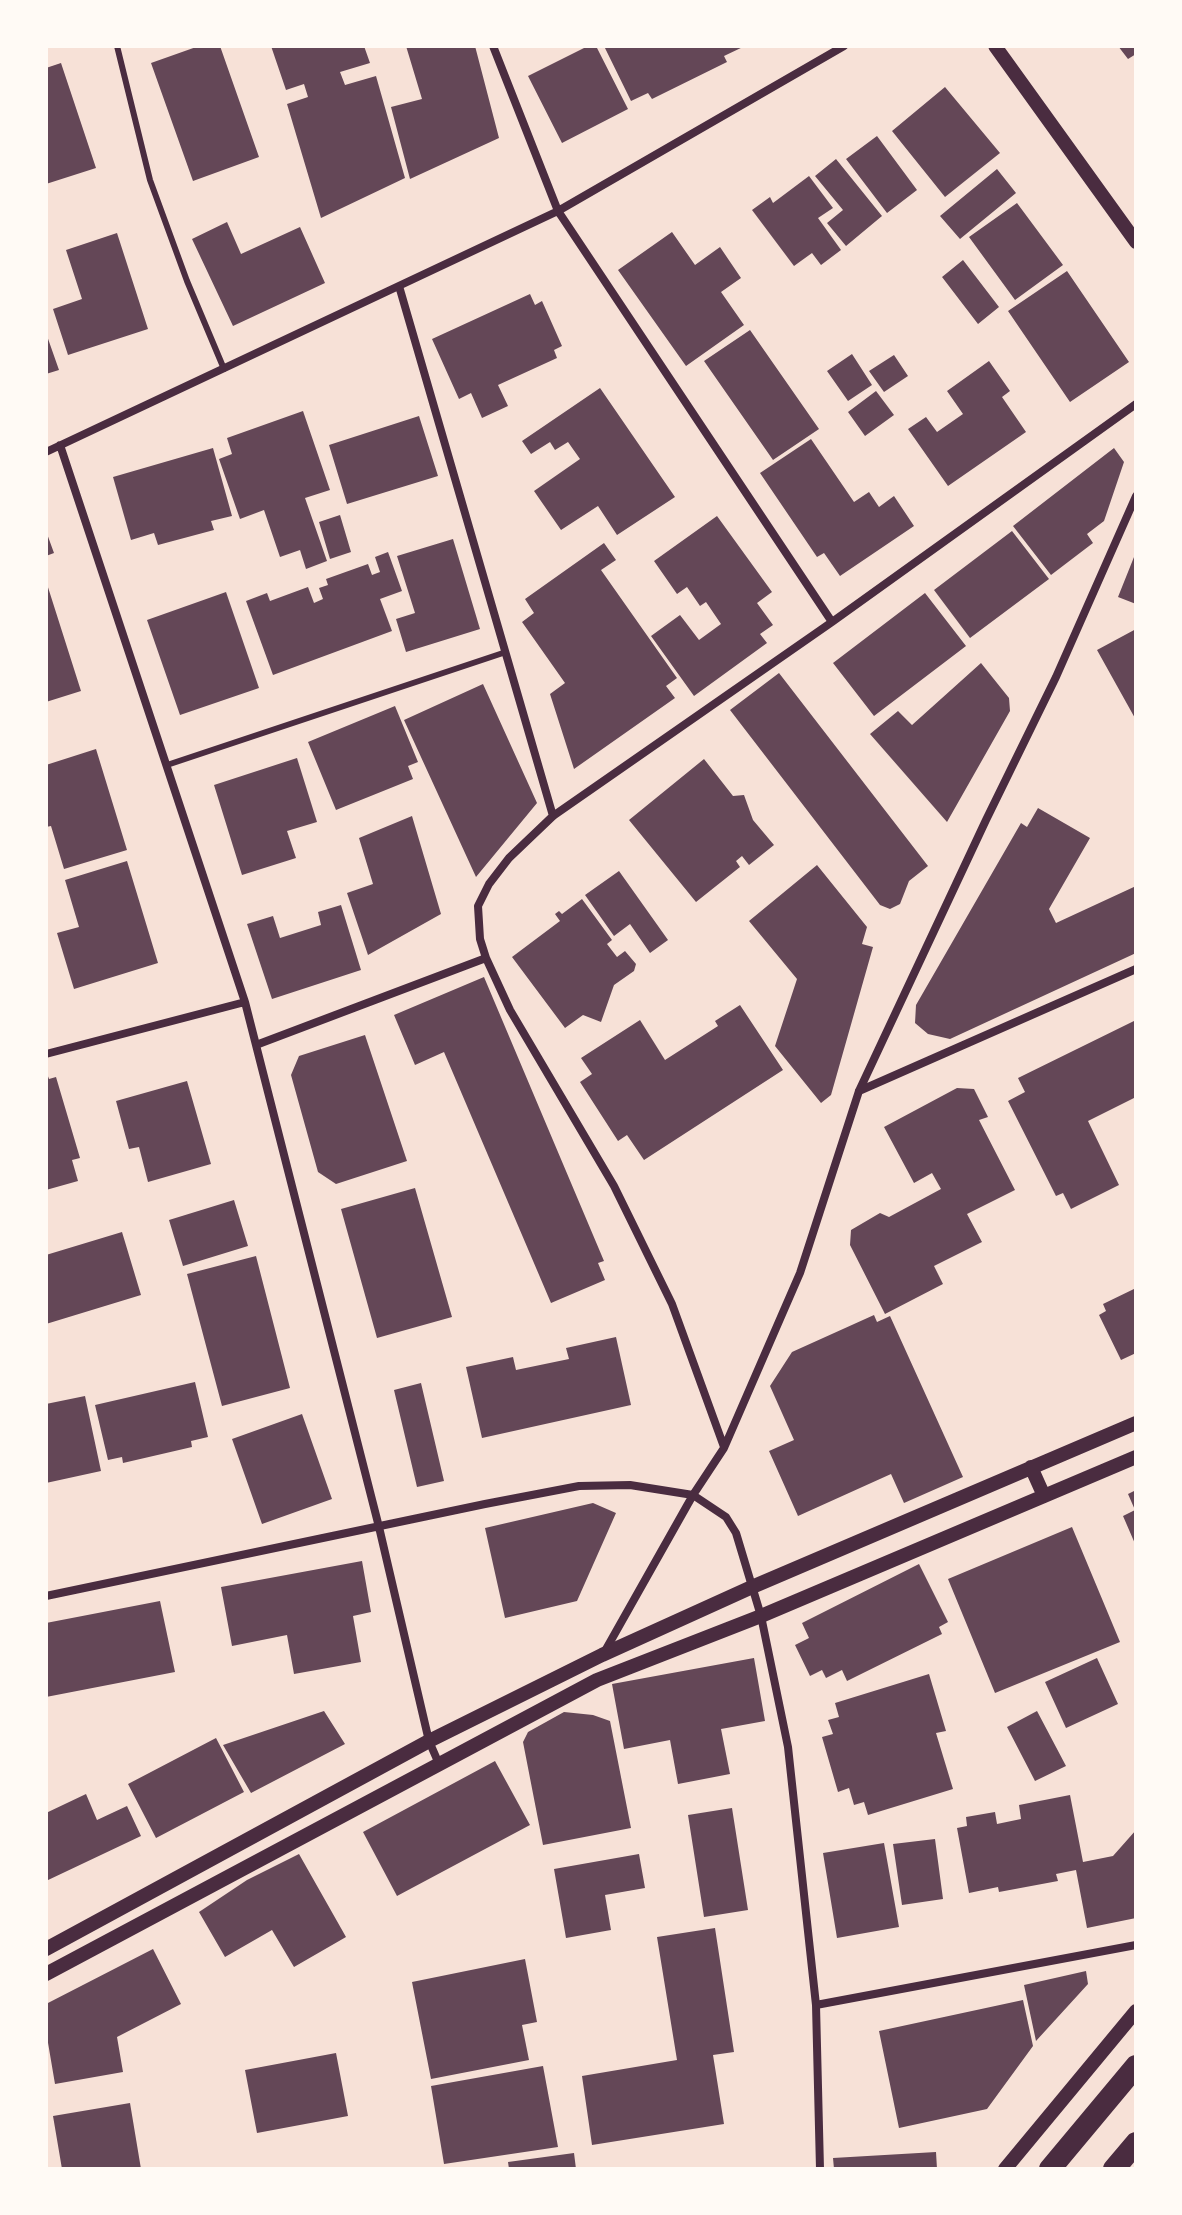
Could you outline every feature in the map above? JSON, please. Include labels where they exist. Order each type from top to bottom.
[{"type":"highway","points":[[1054,2164],[1136,2066]]},
{"type":"highway","points":[[1114,2169],[1136,2143]]},
{"type":"street","points":[[493,46],[558,211],[832,622]]},
{"type":"street","points":[[46,452],[558,211],[844,46]]},
{"type":"street","points":[[995,46],[1136,242]]},
{"type":"street","points":[[399,286],[553,816]]},
{"type":"street","points":[[724,1448],[672,1304],[614,1186],[518,1023],[486,958],[480,939],[478,906],[489,884],[509,858],[553,816],[832,622],[1136,404]]},
{"type":"street","points":[[60,445],[245,1002],[379,1527],[429,1741],[439,1764]]},
{"type":"street","points":[[602,1655],[693,1495],[724,1448],[800,1273],[859,1091],[1056,677],[1136,496]]},
{"type":"street","points":[[256,1045],[486,958]]},
{"type":"street","points":[[859,1091],[1136,969]]},
{"type":"street","points":[[46,1054],[245,1002]]},
{"type":"street","points":[[46,1949],[429,1741],[602,1655],[752,1587],[1136,1423]]},
{"type":"street","points":[[46,1974],[597,1680],[761,1616],[1136,1457]]},
{"type":"street","points":[[1031,1467],[1044,1496]]},
{"type":"street","points":[[46,1596],[579,1486],[630,1485],[693,1495],[726,1517],[736,1533],[761,1616],[788,1747],[816,2005],[820,2169]]},
{"type":"street","points":[[816,2005],[1136,1945]]},
{"type":"street","points":[[1005,2169],[1136,2011]]},
{"type":"lane","points":[[117,46],[150,180],[224,369]]},
{"type":"lane","points":[[167,765],[506,652]]},
{"type":"building","points":[[199,46],[220,46],[259,157],[193,181],[151,63]]},
{"type":"building","points":[[271,46],[364,46],[370,63],[340,72],[345,85],[376,76],[405,178],[321,218],[287,104],[308,97],[304,84],[286,90]]},
{"type":"building","points":[[406,46],[475,46],[499,138],[410,179],[391,107],[422,99]]},
{"type":"building","points":[[588,46],[596,46],[628,109],[562,143],[528,76]]},
{"type":"building","points":[[604,46],[745,46],[724,56],[727,62],[652,99],[648,93],[631,101]]},
{"type":"building","points":[[1118,46],[1136,46],[1136,54],[1128,59]]},
{"type":"building","points":[[61,63],[96,168],[46,184],[46,68]]},
{"type":"building","points":[[945,87],[1000,153],[945,197],[892,131]]},
{"type":"building","points":[[877,136],[917,190],[887,213],[846,159]]},
{"type":"building","points":[[836,159],[882,216],[846,246],[827,223],[843,210],[815,176]]},
{"type":"building","points":[[997,169],[1016,193],[960,239],[940,216]]},
{"type":"building","points":[[809,176],[833,208],[818,218],[841,250],[821,265],[812,253],[794,266],[752,210],[770,197],[773,203]]},
{"type":"building","points":[[1017,203],[1063,265],[1015,300],[969,237]]},
{"type":"building","points":[[227,222],[241,254],[300,227],[325,283],[233,326],[192,239]]},
{"type":"building","points":[[672,232],[695,265],[720,247],[741,278],[721,292],[744,325],[686,366],[618,270]]},
{"type":"building","points":[[117,233],[148,329],[68,355],[53,309],[82,299],[66,250]]},
{"type":"building","points":[[963,260],[999,307],[978,324],[942,277]]},
{"type":"building","points":[[1067,271],[1129,362],[1070,402],[1008,311]]},
{"type":"building","points":[[530,294],[535,305],[542,301],[562,346],[554,350],[557,358],[498,385],[508,406],[482,418],[471,393],[459,399],[432,339]]},
{"type":"building","points":[[750,330],[819,429],[773,460],[704,361]]},
{"type":"building","points":[[46,333],[59,370],[46,374]]},
{"type":"building","points":[[852,354],[872,385],[848,401],[827,371]]},
{"type":"building","points":[[894,355],[908,376],[884,392],[869,371]]},
{"type":"building","points":[[989,361],[1010,391],[1002,397],[1026,432],[948,486],[908,429],[926,417],[937,432],[963,414],[947,391]]},
{"type":"building","points":[[600,388],[675,497],[617,535],[598,506],[561,530],[534,491],[580,459],[568,442],[555,450],[550,442],[531,454],[522,441]]},
{"type":"building","points":[[876,391],[894,415],[865,436],[848,412]]},
{"type":"building","points":[[303,411],[330,490],[305,498],[327,561],[306,569],[300,550],[280,557],[264,510],[240,519],[219,459],[232,454],[227,438]]},
{"type":"building","points":[[419,416],[438,476],[347,504],[329,445]]},
{"type":"building","points":[[811,439],[854,502],[869,492],[879,507],[894,496],[914,526],[840,576],[824,553],[817,557],[760,473]]},
{"type":"building","points":[[213,448],[232,516],[211,521],[214,530],[158,545],[154,533],[131,540],[113,477]]},
{"type":"building","points":[[1114,448],[1124,462],[1104,521],[1087,534],[1093,543],[1051,575],[1013,526]]},
{"type":"building","points":[[340,515],[351,552],[330,559],[319,522]]},
{"type":"building","points":[[717,516],[772,592],[757,603],[773,625],[760,634],[767,643],[694,696],[651,636],[680,615],[699,640],[721,624],[706,602],[700,606],[687,587],[677,594],[654,561]]},
{"type":"building","points":[[46,531],[54,553],[46,556]]},
{"type":"building","points":[[1012,531],[1049,579],[970,638],[934,590]]},
{"type":"building","points":[[453,539],[480,629],[406,652],[396,619],[415,613],[397,556]]},
{"type":"building","points":[[604,543],[616,560],[601,570],[677,678],[666,686],[675,698],[574,769],[550,694],[565,683],[522,622],[534,613],[525,599]]},
{"type":"building","points":[[388,552],[402,591],[380,599],[392,631],[273,675],[246,601],[267,593],[270,601],[308,587],[314,603],[323,599],[319,588],[328,585],[326,579],[368,564],[372,575],[380,572],[375,557]]},
{"type":"building","points":[[1136,552],[1136,604],[1118,597]]},
{"type":"building","points":[[46,581],[81,691],[46,702]]},
{"type":"building","points":[[226,592],[259,688],[180,715],[147,620]]},
{"type":"building","points":[[925,593],[966,646],[874,716],[833,663]]},
{"type":"building","points":[[1136,629],[1136,720],[1097,650]]},
{"type":"building","points":[[981,663],[1009,698],[1010,711],[947,822],[870,734],[898,711],[912,725]]},
{"type":"building","points":[[779,673],[928,866],[909,881],[900,904],[890,909],[880,905],[730,710]]},
{"type":"building","points":[[483,684],[537,803],[476,877],[404,720]]},
{"type":"building","points":[[395,706],[418,762],[408,766],[413,779],[336,810],[308,742]]},
{"type":"building","points":[[96,749],[127,850],[64,869],[51,826],[46,827],[46,765]]},
{"type":"building","points":[[297,758],[317,822],[287,831],[296,858],[242,875],[214,785]]},
{"type":"building","points":[[704,759],[733,796],[744,795],[753,820],[774,845],[749,865],[742,856],[736,861],[740,867],[696,902],[629,820]]},
{"type":"building","points":[[1038,808],[1090,838],[1049,909],[1056,923],[1136,886],[1136,953],[950,1039],[928,1034],[915,1023],[916,1005],[1021,823],[1027,827]]},
{"type":"building","points":[[412,816],[441,914],[368,955],[347,893],[373,884],[359,838]]},
{"type":"building","points":[[127,861],[158,963],[74,989],[57,933],[79,927],[65,880]]},
{"type":"building","points":[[817,865],[867,927],[862,944],[873,947],[831,1095],[821,1103],[775,1046],[797,979],[749,921]]},
{"type":"building","points":[[619,871],[668,940],[650,953],[630,924],[614,936],[585,895]]},
{"type":"building","points":[[582,899],[612,940],[607,944],[617,957],[625,951],[636,964],[634,971],[614,985],[601,1022],[583,1015],[565,1028],[512,957],[560,921],[555,914],[559,911],[562,914]]},
{"type":"building","points":[[341,905],[361,970],[272,999],[247,924],[273,916],[280,938],[321,925],[318,912]]},
{"type":"building","points":[[484,977],[604,1261],[598,1263],[605,1280],[551,1303],[444,1052],[415,1065],[394,1015]]},
{"type":"building","points":[[740,1005],[783,1070],[644,1160],[627,1135],[618,1141],[580,1082],[592,1074],[581,1058],[640,1020],[665,1060],[718,1026],[715,1021]]},
{"type":"building","points":[[1136,1020],[1136,1097],[1088,1121],[1119,1185],[1071,1209],[1063,1193],[1056,1196],[1008,1101],[1025,1092],[1018,1078]]},
{"type":"building","points":[[365,1035],[407,1161],[336,1184],[318,1172],[291,1075],[299,1056]]},
{"type":"building","points":[[46,1071],[49,1079],[56,1077],[80,1158],[72,1160],[78,1181],[46,1190]]},
{"type":"building","points":[[187,1081],[211,1164],[148,1182],[139,1147],[129,1149],[116,1101]]},
{"type":"building","points":[[957,1088],[974,1089],[988,1117],[979,1120],[1015,1190],[967,1214],[982,1242],[934,1266],[943,1284],[885,1314],[850,1245],[851,1230],[880,1213],[889,1217],[941,1189],[932,1173],[914,1183],[884,1127]]},
{"type":"building","points":[[415,1188],[452,1317],[377,1338],[341,1209]]},
{"type":"building","points":[[234,1200],[248,1246],[183,1266],[169,1220]]},
{"type":"building","points":[[122,1232],[141,1295],[46,1324],[46,1255]]},
{"type":"building","points":[[256,1256],[290,1388],[222,1406],[187,1274]]},
{"type":"building","points":[[1136,1288],[1136,1353],[1121,1360],[1099,1315],[1106,1311],[1103,1304]]},
{"type":"building","points":[[874,1315],[877,1322],[890,1316],[963,1477],[904,1503],[891,1474],[798,1516],[769,1451],[794,1440],[770,1386],[792,1352]]},
{"type":"building","points":[[616,1337],[631,1405],[482,1438],[466,1367],[513,1357],[516,1370],[569,1359],[566,1348]]},
{"type":"building","points":[[195,1382],[208,1437],[191,1441],[192,1447],[123,1463],[122,1457],[108,1460],[95,1405]]},
{"type":"building","points":[[421,1383],[444,1481],[417,1487],[394,1390]]},
{"type":"building","points":[[85,1396],[101,1471],[46,1483],[46,1404]]},
{"type":"building","points":[[302,1414],[332,1499],[262,1524],[232,1439]]},
{"type":"building","points":[[1136,1490],[1136,1546],[1123,1516],[1135,1510],[1128,1494]]},
{"type":"building","points":[[593,1503],[616,1513],[577,1601],[505,1618],[485,1528]]},
{"type":"building","points":[[1072,1527],[1120,1642],[995,1693],[948,1579]]},
{"type":"building","points":[[362,1561],[371,1612],[353,1616],[361,1662],[294,1674],[287,1635],[232,1646],[221,1587]]},
{"type":"building","points":[[919,1564],[948,1622],[939,1627],[942,1634],[847,1681],[842,1670],[826,1678],[822,1670],[810,1676],[795,1645],[809,1638],[802,1623]]},
{"type":"building","points":[[160,1601],[175,1672],[46,1697],[46,1623]]},
{"type":"building","points":[[754,1658],[765,1721],[721,1729],[730,1774],[678,1784],[670,1740],[624,1749],[612,1684]]},
{"type":"building","points":[[1097,1658],[1118,1704],[1066,1728],[1045,1682]]},
{"type":"building","points":[[929,1674],[946,1731],[936,1733],[953,1789],[868,1815],[864,1802],[854,1805],[849,1788],[838,1792],[822,1737],[833,1734],[828,1720],[839,1717],[835,1703]]},
{"type":"building","points":[[324,1711],[345,1744],[251,1793],[223,1745]]},
{"type":"building","points":[[1037,1711],[1066,1766],[1035,1781],[1007,1727]]},
{"type":"building","points":[[564,1712],[593,1715],[610,1721],[631,1828],[543,1845],[523,1742],[528,1732]]},
{"type":"building","points":[[216,1738],[244,1792],[156,1838],[128,1784]]},
{"type":"building","points":[[495,1761],[530,1825],[397,1896],[363,1832]]},
{"type":"building","points":[[86,1794],[97,1820],[127,1806],[141,1836],[46,1881],[46,1813]]},
{"type":"building","points":[[1070,1795],[1083,1862],[1113,1856],[1136,1830],[1136,1918],[1087,1928],[1076,1870],[1056,1874],[1058,1881],[999,1892],[998,1887],[969,1893],[957,1828],[967,1826],[966,1817],[995,1812],[997,1824],[1021,1819],[1019,1805]]},
{"type":"building","points":[[732,1808],[748,1910],[704,1917],[688,1815]]},
{"type":"building","points":[[935,1839],[943,1899],[902,1905],[893,1844]]},
{"type":"building","points":[[884,1843],[899,1927],[837,1938],[823,1853]]},
{"type":"building","points":[[299,1854],[346,1937],[294,1967],[272,1930],[225,1957],[199,1912],[247,1880]]},
{"type":"building","points":[[639,1854],[645,1888],[605,1895],[611,1930],[566,1938],[554,1869]]},
{"type":"building","points":[[715,1928],[734,2052],[713,2055],[724,2124],[592,2145],[582,2076],[677,2060],[657,1937]]},
{"type":"building","points":[[153,1949],[181,2004],[117,2037],[123,2072],[55,2084],[46,2031],[46,2004]]},
{"type":"building","points":[[525,1959],[537,2022],[522,2025],[529,2060],[431,2079],[412,1982]]},
{"type":"building","points":[[1086,1971],[1088,1984],[1036,2041],[1024,1985]]},
{"type":"building","points":[[1023,2000],[1033,2046],[987,2109],[899,2128],[879,2031]]},
{"type":"building","points":[[336,2053],[348,2116],[257,2133],[245,2070]]},
{"type":"building","points":[[543,2066],[558,2147],[444,2164],[431,2086]]},
{"type":"building","points":[[130,2103],[141,2169],[62,2169],[53,2116]]},
{"type":"building","points":[[936,2152],[937,2169],[834,2169],[833,2158]]},
{"type":"building","points":[[574,2153],[576,2169],[509,2169],[508,2162]]}]
